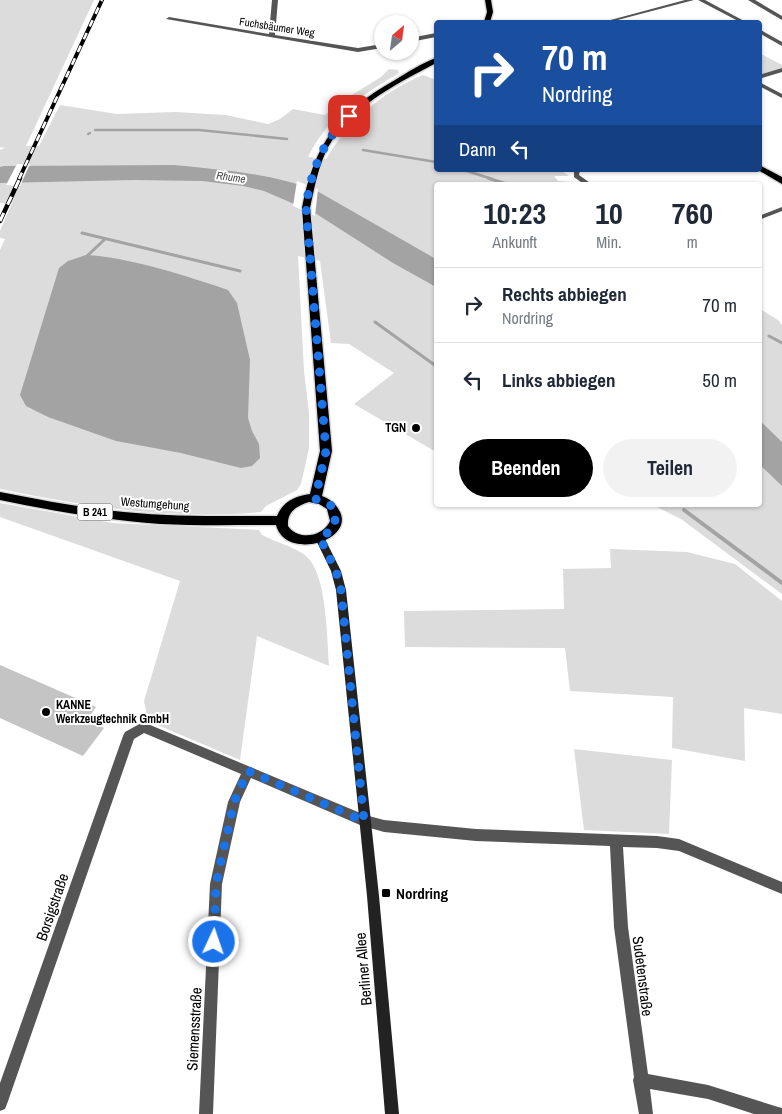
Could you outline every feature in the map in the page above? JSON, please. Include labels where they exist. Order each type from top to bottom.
[{"type":"main road","points":[[488,0],[490,12],[488,20]]},
{"type":"main road","points":[[495,0],[497,12],[495,20]]},
{"type":"main road","points":[[315,499],[326,451],[306,208],[309,186],[318,158],[341,124],[358,108],[396,82],[434,61]]},
{"type":"main road","points":[[762,169],[782,181]]},
{"type":"main road","name":"Westumgehung","points":[[0,496],[87,511],[142,518],[281,520]]},
{"type":"main road","points":[[304,499],[315,499],[330,504],[336,516],[333,529],[320,538],[304,540],[285,531],[281,520],[283,512],[289,505],[304,499]]},
{"type":"main road","name":"Berliner Allee","points":[[320,538],[336,571],[341,590],[373,896],[392,1114]]},
{"type":"street","points":[[272,36],[275,0]]},
{"type":"street","points":[[614,20],[691,0]]},
{"type":"street","points":[[702,0],[739,20]]},
{"type":"street","points":[[751,0],[782,18]]},
{"type":"street","name":"Fuchsbäumer Weg","points":[[168,19],[358,50],[374,47]]},
{"type":"street","points":[[762,33],[782,44]]},
{"type":"street","points":[[419,38],[434,35]]},
{"type":"street","points":[[762,76],[782,70]]},
{"type":"street","points":[[762,86],[782,96]]},
{"type":"street","points":[[577,172],[576,176],[585,182]]},
{"type":"street","points":[[762,217],[782,209]]},
{"type":"street","name":"Borsigstraße","points":[[0,1104],[129,736],[143,727],[248,771]]},
{"type":"street","points":[[248,771],[364,821],[433,832],[679,845],[782,888]]},
{"type":"street","name":"Siemensstraße","points":[[206,1114],[216,884],[234,802],[248,771]]},
{"type":"street","name":"Sudetenstraße","points":[[616,841],[621,927],[646,1114]]},
{"type":"street","points":[[640,1080],[708,1092],[778,1114]]},
{"type":"shaded area","points":[[0,0],[94,0],[26,146],[39,146],[60,105],[117,114],[175,112],[226,115],[268,124],[280,119],[293,109],[325,115],[347,98],[381,77],[389,69],[398,70],[399,73],[359,99],[336,118],[325,130],[308,157],[326,159],[345,132],[368,109],[394,90],[423,75],[434,79],[434,172],[564,172],[569,176],[554,176],[558,181],[570,182],[434,182],[434,451],[354,404],[394,373],[349,344],[331,343],[320,261],[298,256],[304,371],[309,413],[309,448],[301,484],[297,490],[266,506],[261,512],[228,514],[162,513],[97,506],[0,489],[0,250],[5,239],[0,238],[0,231],[12,203],[0,203],[0,150],[5,148],[0,147]]},
{"type":"shaded area","points":[[762,55],[782,65],[782,68],[762,74]]},
{"type":"shaded area","points":[[762,310],[778,320],[782,325],[782,594],[681,519],[657,507],[762,507]]},
{"type":"shaded area","points":[[0,503],[113,523],[259,530],[262,535],[303,554],[314,566],[319,578],[325,608],[329,666],[257,636],[240,760],[148,721],[144,701],[180,581],[0,517]]},
{"type":"shaded area","points":[[610,549],[687,552],[735,564],[782,601],[782,714],[744,708],[745,761],[672,748],[673,697],[570,691],[565,648],[405,647],[404,611],[564,609],[563,569],[611,568]]},
{"type":"shaded area","points":[[574,749],[672,760],[669,834],[584,830]]},
{"type":"water","name":"Rhume","points":[[174,165],[264,176],[300,185],[317,191],[434,258],[434,286],[393,263],[315,213],[264,191],[243,186],[202,181],[134,180],[0,183],[0,167]]},
{"type":"water","points":[[86,255],[139,263],[228,290],[237,303],[250,360],[248,418],[259,444],[260,458],[252,466],[241,468],[181,453],[116,441],[48,417],[26,406],[20,395],[59,268],[68,261]]},
{"type":"water","points":[[762,423],[782,442],[782,486],[762,467]]},
{"type":"pier","points":[[17,164],[30,164],[20,186],[6,185]]},
{"type":"pier","points":[[297,181],[318,189],[315,216],[293,206]]},
{"type":"building","name":"KANNE Werkzeugtechnik GmbH","points":[[0,665],[96,707],[87,720],[104,728],[83,756],[0,718]]},
{"type":"waterway","points":[[95,130],[199,130],[287,139]]},
{"type":"waterway","points":[[363,150],[434,162]]},
{"type":"waterway","points":[[470,172],[492,179]]},
{"type":"waterway","points":[[488,178],[501,182]]},
{"type":"waterway","points":[[82,233],[240,271]]},
{"type":"waterway","points":[[86,257],[105,239]]},
{"type":"waterway","points":[[375,322],[434,365]]},
{"type":"waterway","points":[[769,336],[782,343]]},
{"type":"waterway","points":[[684,510],[782,583]]},
{"type":"railway","points":[[19,179],[102,0]]},
{"type":"railway","points":[[0,221],[20,178]]},
{"type":"place","name":"TGN","points":[[416,428]]},
{"type":"place","name":"KANNE Werkzeugtechnik GmbH","points":[[46,712]]},
{"type":"place","name":"Nordring","points":[[386,893]]},
{"type":"route","points":[[214,942],[216,884],[234,802],[248,771],[364,821],[341,590],[336,571],[320,538],[333,529],[337,520],[336,512],[330,504],[315,499],[326,451],[325,420],[306,208],[309,186],[318,158],[341,124],[349,116]]}]
